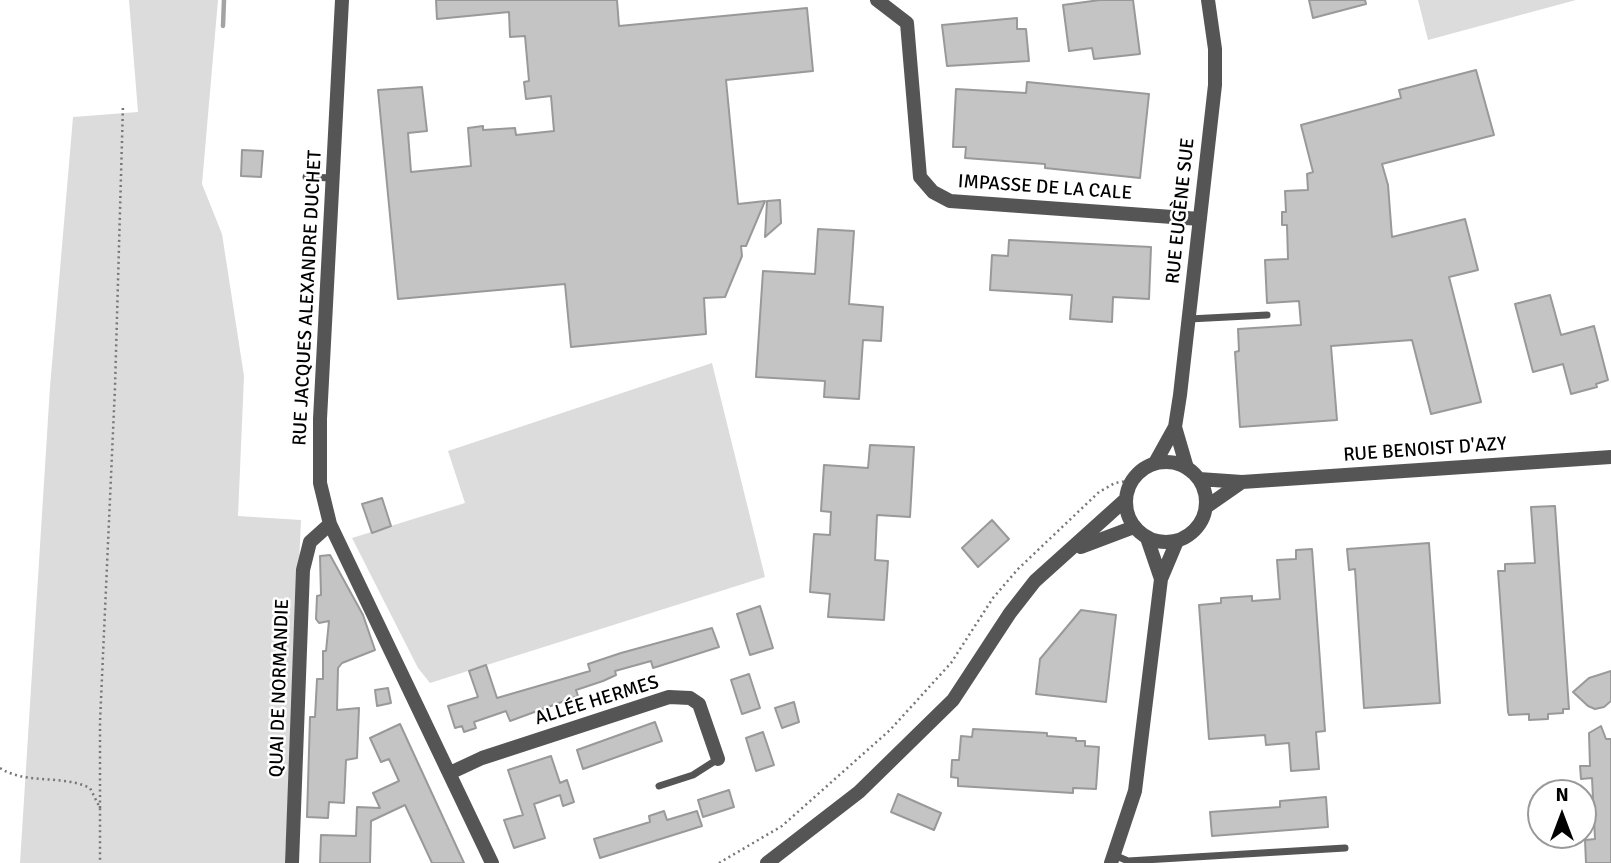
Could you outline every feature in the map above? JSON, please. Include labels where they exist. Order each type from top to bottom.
[{"type":"street","name":"IMPASSE DE LA CALE","points":[[877,0],[907,23],[920,177],[933,192],[950,201],[1199,219]]},
{"type":"street","name":"RUE EUGÈNE SUE","points":[[1155,463],[1175,427],[1215,85],[1215,49],[1208,0]]},
{"type":"street","name":"RUE JACQUES ALEXANDRE DUCHET","points":[[342,7],[319,456],[320,483],[330,524],[452,772],[492,863]]},
{"type":"street","name":"RUE EUGÈNE SUE","points":[[1175,427],[1187,468]]},
{"type":"street","name":"RUE BENOIST D'AZY","points":[[1199,478],[1242,482],[1611,457]]},
{"type":"street","points":[[767,863],[859,792],[953,700],[1010,613],[1035,581],[1125,500],[1132,480],[1139,471],[1155,463],[1172,462],[1187,468],[1199,478],[1206,507]]},
{"type":"street","points":[[1125,500],[1134,527],[1147,538],[1165,542],[1177,541],[1197,528],[1206,507],[1242,482]]},
{"type":"street","name":"QUAI DE NORMANDIE","points":[[292,863],[303,570],[310,542],[330,524]]},
{"type":"street","points":[[1067,553],[1103,536],[1134,527]]},
{"type":"street","points":[[1147,538],[1160,579]]},
{"type":"street","points":[[1113,859],[1135,791],[1160,579],[1177,541]]},
{"type":"street","name":"ALLÉE HERMES","points":[[452,772],[482,758],[669,697],[690,698],[699,704],[718,759]]},
{"type":"lane","points":[[306,177],[334,178]]},
{"type":"lane","points":[[1188,319],[1267,315]]},
{"type":"lane","points":[[659,786],[693,775],[718,759]]},
{"type":"lane","points":[[1113,859],[1128,861],[1345,848]]},
{"type":"path","points":[[100,863],[100,722],[115,387],[123,105]]},
{"type":"path","points":[[719,863],[782,826],[880,740],[951,663],[993,598],[1018,569],[1099,492],[1115,483],[1132,480]]},
{"type":"path","points":[[0,768],[19,776],[77,782],[90,788],[100,808]]},
{"type":"shaded area","points":[[129,0],[218,0],[202,184],[222,234],[244,376],[238,516],[301,520],[285,863],[20,863],[50,387],[73,117],[138,112]]},
{"type":"shaded area","points":[[1418,0],[1576,0],[1428,40]]},
{"type":"shaded area","points":[[712,363],[765,577],[430,683],[418,668],[352,538],[465,503],[448,451]]},
{"type":"building","points":[[436,0],[617,0],[619,26],[807,8],[813,71],[726,80],[738,204],[765,201],[746,246],[741,246],[742,256],[725,297],[704,298],[706,334],[571,347],[565,284],[398,299],[378,90],[422,87],[427,131],[408,133],[411,172],[471,166],[468,128],[515,128],[516,135],[554,131],[551,96],[526,99],[524,82],[529,81],[525,36],[510,37],[509,12],[437,19]]},
{"type":"building","points":[[1100,0],[1133,0],[1140,54],[1094,59],[1092,48],[1069,51],[1063,5]]},
{"type":"building","points":[[1309,0],[1365,0],[1366,4],[1313,18]]},
{"type":"building","points":[[1017,18],[1017,29],[1026,29],[1029,61],[947,66],[942,25]]},
{"type":"building","points":[[1476,70],[1494,135],[1382,164],[1388,185],[1392,237],[1465,219],[1478,270],[1449,277],[1481,402],[1431,414],[1412,340],[1331,346],[1337,420],[1240,427],[1235,352],[1239,351],[1238,329],[1301,325],[1299,301],[1267,303],[1265,260],[1288,259],[1287,225],[1282,225],[1282,212],[1286,212],[1285,191],[1308,190],[1307,174],[1313,172],[1301,125],[1401,98],[1399,90]]},
{"type":"building","points":[[1027,82],[1149,94],[1140,178],[1045,168],[1045,164],[965,158],[966,147],[953,147],[956,89],[1026,93]]},
{"type":"building","points":[[242,150],[263,151],[261,177],[241,176]]},
{"type":"building","points":[[780,200],[781,223],[765,237],[767,201]]},
{"type":"building","points":[[818,229],[854,231],[849,304],[883,307],[881,341],[863,340],[859,399],[824,397],[825,381],[756,377],[763,271],[815,274]]},
{"type":"building","points":[[1009,240],[1151,247],[1149,299],[1113,297],[1112,322],[1070,319],[1072,295],[990,290],[992,255],[1008,256]]},
{"type":"building","points":[[1550,295],[1561,335],[1594,326],[1608,380],[1596,384],[1597,387],[1571,394],[1563,364],[1533,372],[1515,304]]},
{"type":"building","points":[[870,445],[914,447],[910,517],[877,515],[875,560],[888,561],[884,620],[828,617],[830,594],[810,592],[814,534],[830,535],[831,512],[821,511],[824,465],[868,468]]},
{"type":"building","points":[[382,498],[391,526],[372,533],[362,504]]},
{"type":"building","points":[[1555,506],[1569,709],[1563,709],[1563,713],[1548,714],[1548,719],[1529,720],[1529,714],[1509,715],[1508,712],[1498,571],[1505,571],[1505,564],[1535,563],[1531,507]]},
{"type":"building","points":[[992,520],[1009,539],[978,567],[962,548]]},
{"type":"building","points":[[1429,543],[1440,703],[1364,708],[1355,569],[1349,570],[1347,549]]},
{"type":"building","points":[[1312,549],[1325,731],[1316,732],[1319,769],[1291,771],[1289,743],[1266,745],[1265,735],[1209,739],[1199,605],[1221,603],[1221,598],[1252,596],[1252,601],[1280,599],[1277,560],[1296,559],[1296,550]]},
{"type":"building","points":[[330,555],[363,615],[375,650],[342,663],[338,668],[337,710],[359,708],[357,758],[346,760],[344,803],[329,802],[328,818],[307,817],[310,717],[315,717],[317,679],[323,679],[323,651],[326,651],[329,621],[319,623],[316,619],[317,596],[321,595],[320,556]]},
{"type":"building","points":[[760,606],[773,648],[750,655],[737,614]]},
{"type":"building","points":[[1081,610],[1116,615],[1106,702],[1036,694],[1040,659]]},
{"type":"building","points":[[712,628],[719,647],[653,668],[651,661],[615,671],[616,675],[576,690],[578,696],[510,721],[506,711],[474,722],[476,728],[464,732],[462,726],[455,728],[448,706],[478,697],[469,671],[486,665],[497,698],[590,671],[588,664],[621,653]]},
{"type":"building","points":[[1611,671],[1611,701],[1604,707],[1595,709],[1588,706],[1573,692],[1589,678]]},
{"type":"building","points":[[749,674],[760,708],[742,714],[731,680]]},
{"type":"building","points":[[388,688],[391,703],[377,706],[375,690]]},
{"type":"building","points":[[794,702],[799,722],[782,728],[775,708]]},
{"type":"building","points":[[655,722],[662,741],[583,769],[577,750]]},
{"type":"building","points":[[400,724],[464,863],[432,863],[405,805],[371,821],[370,863],[320,863],[321,835],[356,836],[357,807],[380,808],[373,793],[399,781],[389,759],[381,762],[370,738]]},
{"type":"building","points":[[1601,726],[1606,739],[1611,739],[1611,863],[1586,863],[1585,849],[1597,849],[1597,779],[1581,779],[1580,766],[1590,766],[1589,733]]},
{"type":"building","points":[[973,729],[1047,733],[1047,736],[1076,738],[1076,741],[1085,741],[1085,746],[1099,747],[1096,789],[1073,788],[1073,793],[958,786],[958,778],[951,777],[952,760],[959,760],[961,736],[972,737]]},
{"type":"building","points":[[763,732],[774,765],[756,771],[746,738]]},
{"type":"building","points":[[551,756],[560,783],[567,780],[574,802],[563,806],[560,795],[534,804],[545,838],[514,848],[504,820],[523,815],[508,770]]},
{"type":"building","points":[[729,790],[734,807],[703,817],[698,800]]},
{"type":"building","points":[[898,794],[941,813],[934,830],[891,812]]},
{"type":"building","points":[[1326,797],[1328,827],[1212,836],[1210,812],[1280,807],[1280,801]]},
{"type":"building","points":[[664,811],[667,820],[697,811],[702,826],[600,858],[594,839],[650,822],[649,816]]},
{"type":"waterway","points":[[223,26],[224,0]]}]
